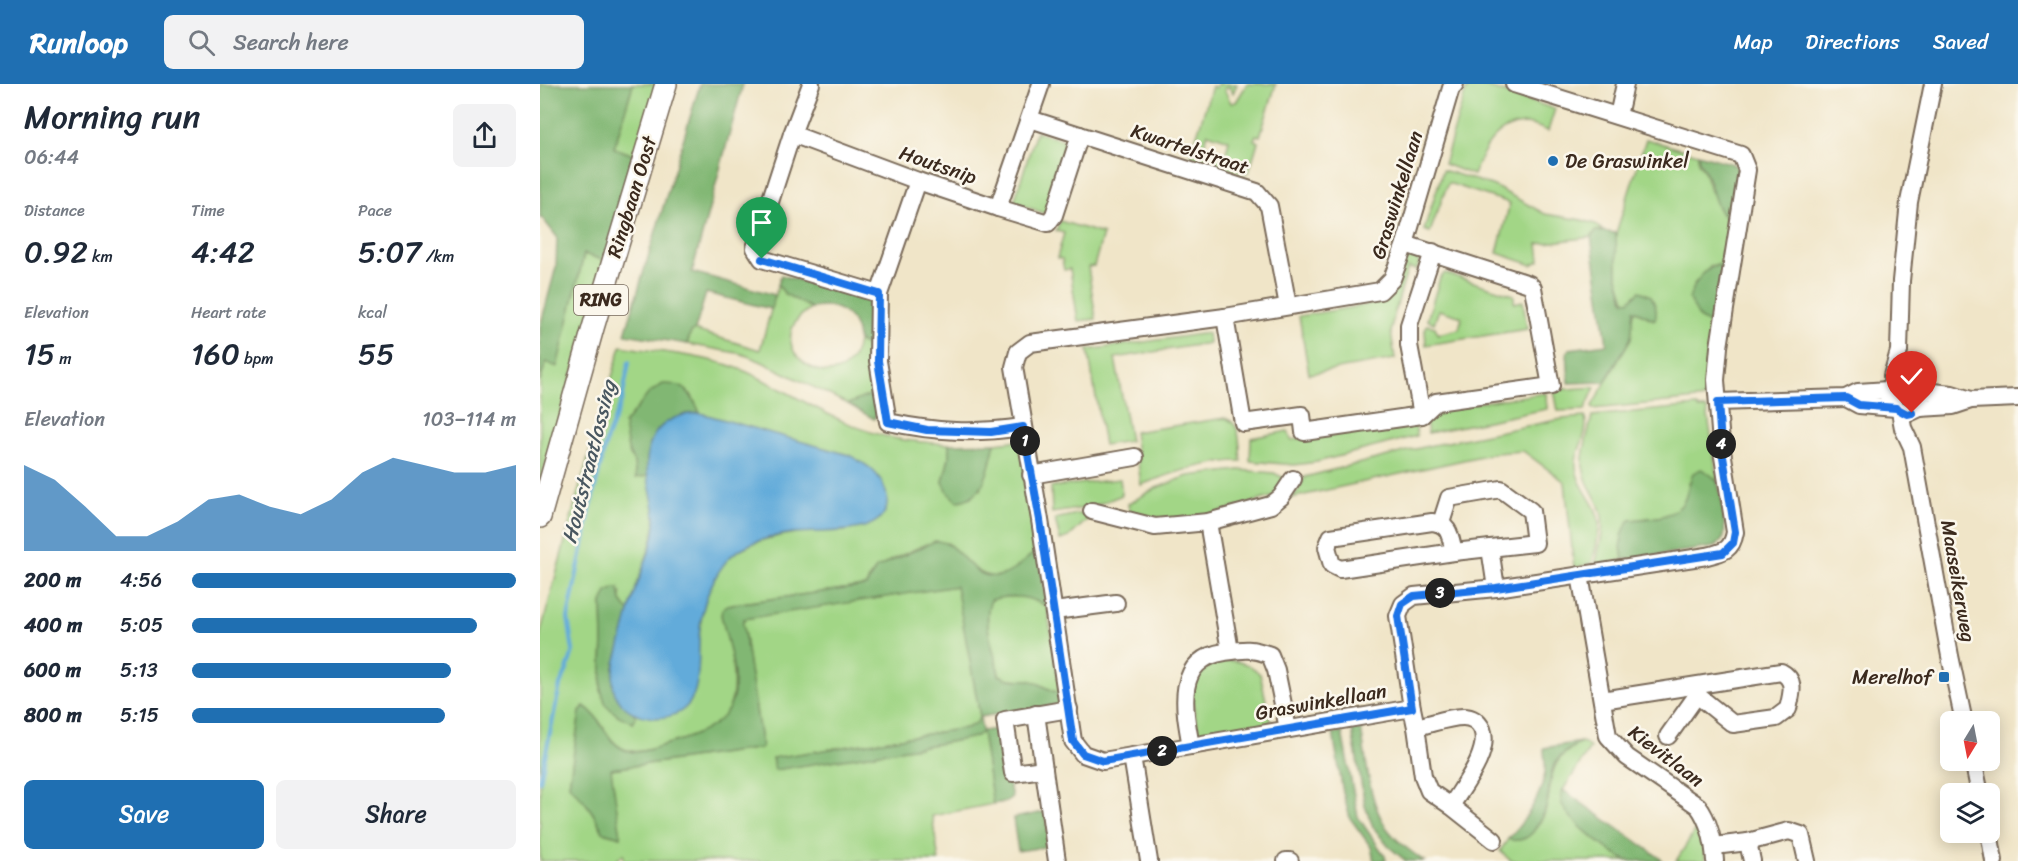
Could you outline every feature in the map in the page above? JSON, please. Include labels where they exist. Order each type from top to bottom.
[{"type":"main road","name":"Ringbaan Oost","points":[[540,518],[593,328],[666,84]]},
{"type":"street","points":[[811,84],[792,134],[755,248],[762,259],[879,294]]},
{"type":"street","points":[[998,208],[1041,84]]},
{"type":"street","name":"Graswinkellaan","points":[[1455,84],[1451,88],[1405,244],[1392,279],[1380,291],[1225,317],[1030,343],[1017,352],[1014,367],[1073,741],[1083,754],[1103,761],[1412,708],[1398,616],[1402,604],[1414,596],[1496,588],[1723,553],[1733,543],[1735,532],[1721,444],[1716,380],[1746,170],[1741,155],[1514,84]]},
{"type":"street","points":[[1618,117],[1625,84]]},
{"type":"street","points":[[1908,410],[1888,396],[1901,387],[1907,370],[1899,351],[1901,281],[1909,202],[1933,84]]},
{"type":"street","name":"Kwartelstraat","points":[[1030,119],[1257,192],[1269,206],[1288,306]]},
{"type":"street","name":"Houtsnip","points":[[792,134],[918,181],[1048,223],[1054,215],[1080,135]]},
{"type":"street","points":[[918,181],[879,294],[878,361],[888,422],[927,430],[991,432],[1023,427]]},
{"type":"street","points":[[1225,317],[1243,423],[1302,415],[1304,432],[1422,415],[1436,402],[1551,386],[1533,288],[1529,284],[1405,244]]},
{"type":"street","points":[[1422,415],[1409,345],[1409,325],[1433,252]]},
{"type":"street","points":[[1901,387],[1921,397],[1908,410]]},
{"type":"street","points":[[1718,402],[1846,398],[1858,392],[1901,387],[1952,394],[1971,400]]},
{"type":"street","points":[[1846,398],[1859,405],[1908,410],[1953,406],[1971,400],[2018,398]]},
{"type":"street","name":"Maaseikerweg","points":[[1908,410],[1912,447],[1950,656],[1962,711]]},
{"type":"street","points":[[1031,475],[1135,457]]},
{"type":"street","points":[[1092,511],[1155,527],[1208,522],[1271,505],[1281,497],[1293,479]]},
{"type":"street","points":[[1441,523],[1449,498],[1501,489],[1531,511],[1535,543],[1340,569],[1332,565],[1327,547],[1330,537],[1432,522],[1441,523],[1448,529],[1454,552]]},
{"type":"street","points":[[1208,522],[1230,651]]},
{"type":"street","points":[[1490,548],[1496,588]]},
{"type":"street","name":"Kievitlaan","points":[[1580,575],[1608,736],[1627,757],[1698,806],[1704,814],[1714,853]]},
{"type":"street","points":[[1054,611],[1116,603]]},
{"type":"street","points":[[1191,746],[1184,709],[1185,688],[1197,663],[1210,654],[1252,648],[1270,655],[1276,670],[1288,729]]},
{"type":"street","points":[[1602,700],[1696,690],[1781,672],[1787,675],[1792,685],[1788,709],[1776,718],[1733,724],[1696,690]]},
{"type":"street","points":[[1668,736],[1696,690]]},
{"type":"street","points":[[1412,708],[1423,776],[1429,791],[1494,840]]},
{"type":"street","points":[[1044,769],[1013,773],[1005,720],[1069,709]]},
{"type":"street","points":[[1036,714],[1057,861]]},
{"type":"street","points":[[1416,727],[1463,717],[1474,719],[1480,725],[1485,737],[1482,754],[1451,806]]},
{"type":"street","points":[[1132,756],[1149,861]]},
{"type":"street","points":[[1714,853],[1790,831],[1801,835],[1807,861]]},
{"type":"street","points":[[1748,842],[1752,861]]},
{"type":"street","points":[[1991,843],[1995,861]]},
{"type":"green space","points":[[540,84],[633,84],[614,148],[637,156],[606,261],[584,254],[557,367],[546,362],[540,382],[540,327],[556,267],[557,237],[540,218]]},
{"type":"green space","points":[[633,84],[658,84],[637,156],[614,148]]},
{"type":"green space","points":[[700,84],[743,84],[692,272],[775,295],[771,309],[706,293],[695,330],[691,332],[687,344],[625,334]]},
{"type":"green space","points":[[1217,84],[1237,84],[1233,93],[1229,87],[1224,89],[1231,103],[1236,102],[1247,84],[1276,84],[1260,136],[1256,135],[1254,140],[1258,142],[1249,171],[1245,174],[1211,164],[1214,154],[1225,157],[1229,140],[1208,133],[1202,150],[1210,152],[1207,163],[1194,159],[1191,154],[1212,86],[1216,88]]},
{"type":"green space","points":[[1472,85],[1483,86],[1555,109],[1548,131],[1525,124],[1514,125],[1498,134],[1481,157],[1473,175],[1444,164],[1466,90]]},
{"type":"green space","points":[[1036,132],[1073,143],[1046,214],[1014,202]]},
{"type":"green space","points":[[1646,139],[1698,154],[1698,162],[1704,171],[1710,190],[1732,218],[1723,264],[1711,266],[1694,284],[1700,319],[1712,325],[1707,398],[1593,409],[1592,406],[1631,338],[1634,310],[1654,320],[1635,295],[1629,302],[1625,300],[1617,274],[1616,233]]},
{"type":"green space","points":[[1698,154],[1733,164],[1738,169],[1739,180],[1732,218],[1726,219],[1718,208]]},
{"type":"green space","points":[[1443,170],[1494,186],[1545,214],[1582,220],[1595,224],[1603,231],[1596,231],[1591,237],[1538,244],[1540,260],[1532,265],[1497,253],[1510,203],[1448,183],[1430,232],[1424,230]]},
{"type":"green space","points":[[1060,221],[1103,234],[1094,266],[1088,267],[1096,319],[1078,321],[1070,269],[1064,270],[1062,259],[1057,258],[1064,233],[1056,231]]},
{"type":"green space","points":[[1596,231],[1616,233],[1617,274],[1624,300],[1629,301],[1640,291],[1651,296],[1656,308],[1656,317],[1655,320],[1634,310],[1631,338],[1605,382],[1569,383],[1567,353],[1569,349],[1607,344],[1591,237]]},
{"type":"green space","points":[[1407,253],[1416,255],[1419,263],[1417,270],[1408,268],[1393,318],[1391,331],[1395,359],[1309,374],[1299,316],[1378,303],[1393,287]]},
{"type":"green space","points":[[584,254],[606,261],[540,483],[540,382],[546,361],[557,366]]},
{"type":"green space","points":[[1723,264],[1712,325],[1700,319],[1689,299],[1701,276],[1711,268]]},
{"type":"green space","points":[[1445,273],[1514,295],[1514,303],[1523,301],[1527,329],[1426,345],[1427,325],[1435,327],[1438,334],[1459,329],[1462,317],[1439,310],[1434,323],[1427,320],[1440,278]]},
{"type":"green space","points":[[781,275],[874,302],[872,349],[858,341],[854,323],[843,312],[828,306],[811,308],[785,294],[778,285]]},
{"type":"green space","points":[[778,285],[785,294],[811,308],[795,323],[791,339],[796,354],[807,365],[822,371],[837,370],[850,361],[858,341],[872,349],[875,393],[848,404],[742,354],[687,344],[694,330],[760,350]]},
{"type":"green space","points":[[1208,333],[1209,343],[1115,358],[1130,441],[1104,445],[1088,350]]},
{"type":"green space","points":[[621,346],[701,358],[732,366],[858,428],[898,439],[949,444],[949,458],[943,482],[981,490],[995,443],[1021,440],[1038,551],[1015,570],[993,577],[968,564],[948,543],[926,544],[889,561],[870,576],[866,586],[727,605],[733,690],[726,714],[707,731],[692,737],[642,751],[630,751],[615,743],[598,719],[584,706],[580,712],[569,785],[589,807],[603,832],[621,837],[610,769],[762,748],[743,624],[744,618],[957,586],[980,716],[976,724],[966,728],[772,758],[775,770],[955,741],[982,731],[993,804],[932,816],[939,861],[625,861],[623,854],[616,861],[540,861],[540,635],[577,496]],"holes":[[[691,394],[700,413],[849,455],[845,531],[804,532],[775,537],[754,543],[734,554],[722,565],[707,594],[700,628],[697,678],[655,718],[636,714],[633,723],[601,691],[602,603],[621,592],[621,601],[630,613],[655,524],[655,509],[648,476],[636,478],[634,463],[628,450]]]},
{"type":"green space","points":[[663,384],[678,385],[687,391],[700,413],[685,414],[654,436],[648,452],[648,476],[636,478],[624,424],[649,393]]},
{"type":"green space","points":[[1595,387],[1585,410],[1558,411],[1554,390]]},
{"type":"green space","points":[[875,393],[877,413],[874,419],[848,404]]},
{"type":"green space","points":[[1546,393],[1547,409],[1428,433],[1426,421],[1440,408]]},
{"type":"green space","points":[[1697,406],[1699,409],[1707,409],[1718,482],[1709,474],[1689,482],[1685,499],[1674,511],[1660,516],[1631,520],[1622,539],[1623,560],[1595,565],[1603,525],[1600,509],[1588,485],[1583,467],[1584,449],[1592,416]]},
{"type":"green space","points":[[1585,417],[1586,429],[1577,456],[1576,470],[1597,514],[1599,532],[1592,563],[1574,568],[1565,482],[1523,451],[1495,453],[1291,498],[1305,477],[1428,446],[1562,419]]},
{"type":"green space","points":[[1225,418],[1237,430],[1241,461],[1216,463],[1190,469],[1141,485],[1134,432]]},
{"type":"green space","points":[[1415,423],[1417,436],[1317,462],[1294,465],[1250,461],[1251,438],[1288,431],[1291,440]]},
{"type":"green space","points":[[995,443],[985,480],[980,488],[967,499],[957,501],[949,494],[943,482],[949,458],[949,444]]},
{"type":"green space","points":[[1701,469],[1713,477],[1718,484],[1724,517],[1722,540],[1714,547],[1623,560],[1622,539],[1630,520],[1660,517],[1680,507],[1693,473]]},
{"type":"green space","points":[[1239,470],[1274,473],[1290,481],[1278,495],[1206,516],[1162,521],[1130,515],[1128,504],[1156,488],[1188,476]]},
{"type":"green space","points":[[1120,479],[1122,495],[1092,507],[1052,513],[1051,487]]},
{"type":"green space","points":[[1077,514],[1109,518],[1088,519],[1069,537],[1060,540],[1055,519]]},
{"type":"green space","points":[[935,541],[953,548],[974,569],[991,576],[1008,573],[1038,551],[1047,606],[1026,598],[1006,597],[991,600],[987,618],[999,675],[1009,679],[1032,681],[1060,693],[1062,704],[980,717],[982,731],[997,729],[1002,775],[1008,780],[1012,797],[1005,802],[993,804],[982,732],[975,737],[955,741],[775,770],[772,758],[966,728],[976,724],[980,716],[956,586],[744,619],[762,748],[611,769],[621,837],[603,832],[589,807],[569,785],[580,712],[584,706],[595,716],[612,740],[628,751],[645,751],[695,735],[714,724],[727,712],[733,698],[732,662],[721,615],[727,605],[866,586],[876,568]]},
{"type":"green space","points":[[619,588],[621,601],[630,613],[614,667],[613,683],[633,713],[636,714],[633,723],[617,715],[606,705],[601,690],[602,603],[607,592]]},
{"type":"green space","points":[[1024,596],[1047,606],[1060,693],[1032,681],[1009,679],[999,674],[988,627],[988,609],[991,600],[1000,597]]},
{"type":"green space","points":[[1225,660],[1244,664],[1260,674],[1271,723],[1199,735],[1190,689],[1209,667]]},
{"type":"green space","points":[[1361,729],[1369,780],[1380,816],[1394,837],[1424,861],[1406,861],[1388,846],[1373,827],[1365,806],[1352,730]]},
{"type":"green space","points":[[1342,732],[1358,817],[1385,856],[1386,861],[1374,861],[1371,847],[1350,818],[1343,793],[1333,733]]},
{"type":"green space","points":[[1581,742],[1590,748],[1563,790],[1561,798],[1614,853],[1630,861],[1511,861],[1500,851],[1508,839],[1512,840],[1540,822],[1546,808],[1553,772],[1559,759]]},
{"type":"green space","points":[[1581,742],[1564,753],[1553,767],[1546,807],[1533,832],[1522,840],[1508,839],[1526,817],[1540,790],[1545,769],[1544,748]]},
{"type":"green space","points":[[1563,790],[1662,861],[1629,861],[1602,845],[1566,811],[1561,800]]},
{"type":"green space","points":[[1045,812],[1050,846],[1018,851],[1013,818]]},
{"type":"green space","points":[[1700,823],[1704,831],[1705,861],[1676,861]]},
{"type":"water","points":[[700,413],[849,455],[867,465],[880,479],[886,492],[887,507],[880,518],[869,525],[854,529],[776,536],[751,544],[730,557],[714,580],[704,608],[700,627],[697,679],[692,699],[687,706],[670,716],[649,717],[639,715],[621,704],[614,691],[613,681],[630,607],[655,527],[655,513],[647,474],[648,454],[655,434],[668,421],[688,414]]},
{"type":"waterway","name":"Houtstraatlossing","points":[[540,781],[560,685],[573,651],[568,618],[592,500],[607,438],[622,400],[629,362]]},
{"type":"place","name":"De Graswinkel","points":[[1553,161]]},
{"type":"place","name":"Merelhof","points":[[1944,677]]},
{"type":"route","points":[[762,259],[879,294],[878,361],[888,422],[927,430],[991,432],[1023,427],[1040,520],[1073,741],[1083,754],[1103,761],[1412,708],[1398,616],[1402,604],[1414,596],[1496,588],[1723,553],[1733,543],[1735,532],[1721,444],[1718,402],[1846,398],[1859,405],[1896,408],[1907,414],[1912,413]]}]
